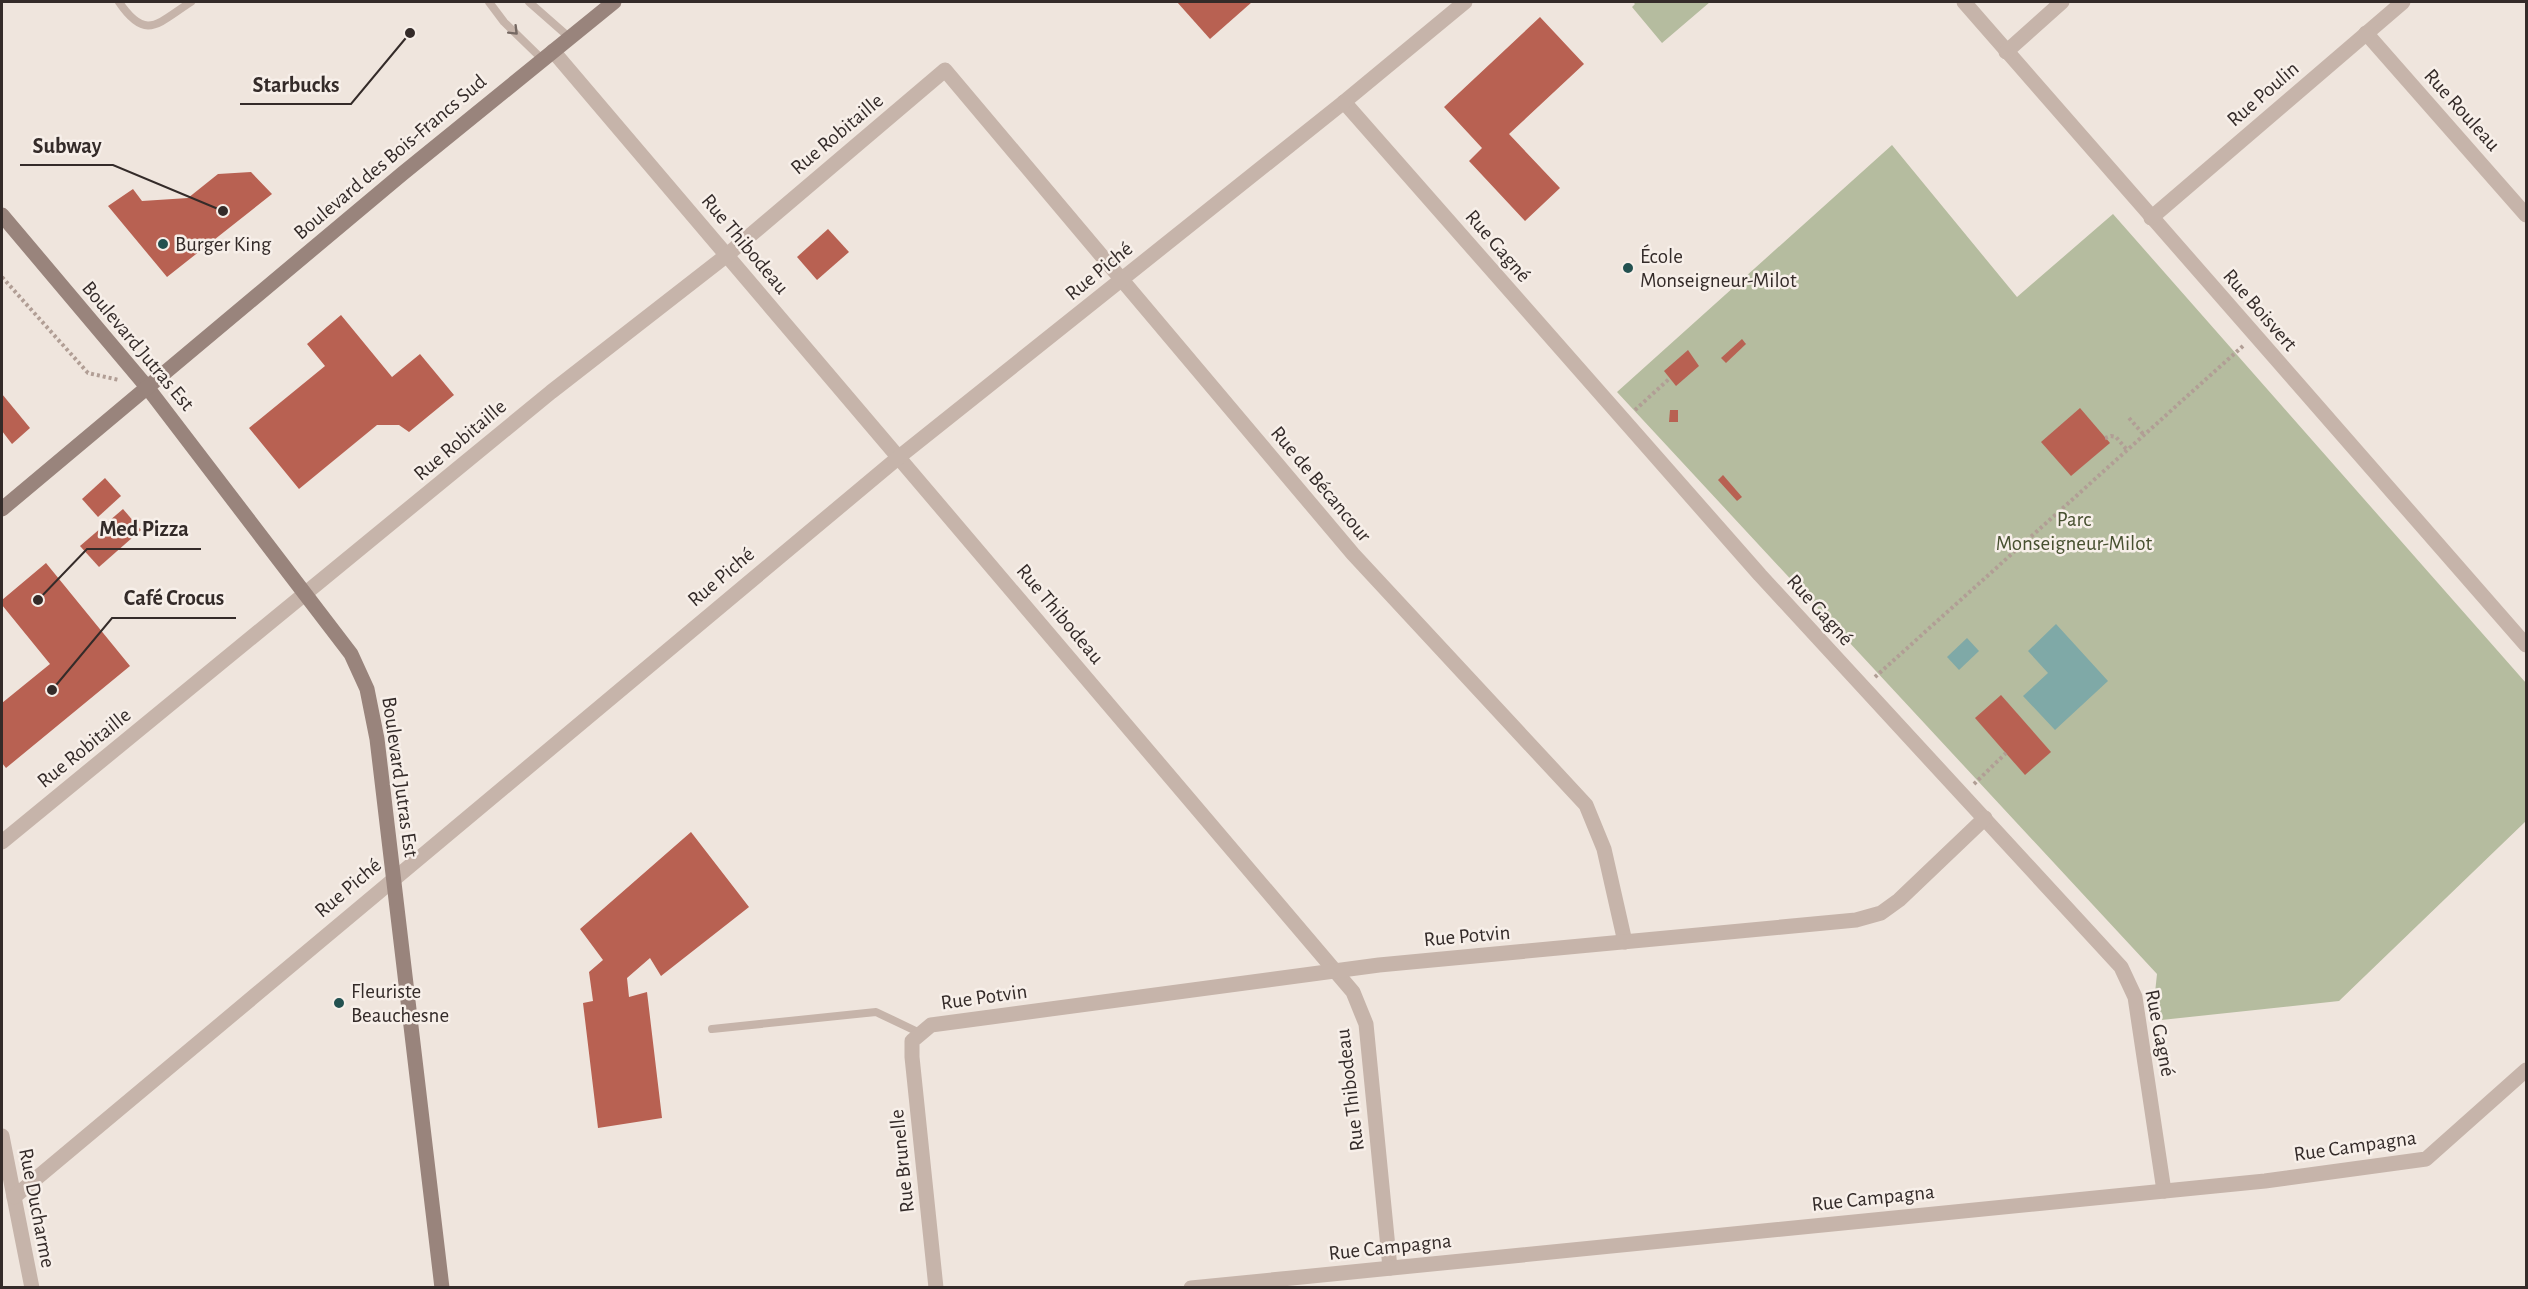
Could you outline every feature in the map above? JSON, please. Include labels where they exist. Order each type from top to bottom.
[{"type":"main road","name":"Boulevard des Bois-Francs Sud","points":[[2,509],[547,55],[614,2]]},
{"type":"main road","name":"Boulevard Jutras Est","points":[[2,215],[147,387],[307,594],[351,654],[367,688],[377,739],[442,1287]]},
{"type":"street","name":"Rue Piché","points":[[14,1197],[899,456],[1344,102],[1465,2]]},
{"type":"street","name":"Rue Boisvert","points":[[1964,2],[2526,645]]},
{"type":"street","points":[[2006,52],[2062,2]]},
{"type":"street","name":"Rue Poulin","points":[[2151,218],[2403,2]]},
{"type":"street","name":"Rue Rouleau","points":[[2366,33],[2526,214]]},
{"type":"street","name":"Rue Thibodeau","points":[[547,55],[727,255],[1353,992],[1366,1024],[1390,1268]]},
{"type":"street","name":"Rue Robitaille","points":[[2,842],[551,392],[727,255],[945,70]]},
{"type":"street","name":"Rue de Bécancour","points":[[945,70],[1353,554],[1586,805],[1604,849],[1625,942]]},
{"type":"street","name":"Rue Gagné","points":[[1344,102],[1863,688],[2121,967],[2134,997],[2164,1191]]},
{"type":"street","name":"Rue Potvin","points":[[920,1033],[931,1025],[1333,970],[1856,920],[1881,913],[1899,900],[1985,818]]},
{"type":"street","name":"Rue Brunelle","points":[[920,1033],[912,1041],[912,1057],[936,1287]]},
{"type":"street","name":"Rue Campagna","points":[[1191,1287],[2164,1191],[2427,1159],[2526,1070]]},
{"type":"street","name":"Rue Ducharme","points":[[2,1136],[32,1287]]},
{"type":"lane","points":[[119,2],[130,18],[141,25],[155,25],[191,2]]},
{"type":"lane","points":[[489,2],[504,22],[547,55]]},
{"type":"lane","points":[[529,2],[570,38]]},
{"type":"lane","points":[[712,1029],[876,1012],[920,1033]]},
{"type":"path","points":[[2,276],[88,374],[147,387]]},
{"type":"path","points":[[1863,688],[2255,335]]},
{"type":"path","points":[[1624,420],[1670,378]]},
{"type":"path","points":[[2129,418],[2144,435]]},
{"type":"path","points":[[2105,438],[2116,437],[2127,450]]},
{"type":"path","points":[[1963,795],[2006,753]]},
{"type":"green space","points":[[1633,2],[1710,2],[1662,43],[1632,7],[1635,4]]},
{"type":"green space","name":"Parc Monseigneur-Milot","points":[[1892,145],[2017,297],[2113,214],[2526,683],[2526,821],[2339,1001],[2152,1021],[2157,974],[1617,392]]},
{"type":"water","points":[[2056,624],[2108,681],[2055,730],[2023,696],[2048,673],[2028,651]]},
{"type":"water","points":[[1967,638],[1979,651],[1959,670],[1947,657]]},
{"type":"building","points":[[1177,2],[1252,2],[1210,39]]},
{"type":"building","points":[[1540,17],[1584,64],[1509,134],[1560,188],[1525,221],[1469,161],[1482,148],[1444,107]]},
{"type":"building","points":[[251,172],[272,194],[167,277],[108,206],[133,189],[142,201],[188,198],[218,174]]},
{"type":"building","points":[[828,229],[849,252],[817,280],[797,257]]},
{"type":"building","points":[[341,315],[392,377],[420,354],[454,395],[409,432],[399,425],[377,425],[299,489],[249,428],[325,366],[307,344]]},
{"type":"building","points":[[1742,339],[1746,344],[1726,363],[1721,358]]},
{"type":"building","points":[[1688,350],[1699,366],[1676,386],[1664,371]]},
{"type":"building","points":[[2,394],[30,428],[12,444],[2,431]]},
{"type":"building","points":[[2080,408],[2110,443],[2071,476],[2041,442]]},
{"type":"building","points":[[1670,410],[1678,410],[1678,422],[1669,422]]},
{"type":"building","points":[[1723,475],[1742,497],[1737,501],[1718,480]]},
{"type":"building","points":[[105,478],[121,496],[98,517],[82,499]]},
{"type":"building","points":[[123,509],[141,530],[99,567],[80,546]]},
{"type":"building","points":[[46,563],[130,666],[6,768],[2,763],[2,703],[50,664],[2,605],[2,600]]},
{"type":"building","points":[[2001,695],[2051,752],[2025,775],[1975,718]]},
{"type":"building","points":[[691,832],[749,907],[661,976],[650,958],[627,978],[629,997],[647,992],[662,1118],[598,1128],[583,1003],[593,1001],[589,972],[603,960],[580,929]]},
{"type":"place","name":"Starbucks","points":[[410,33]]},
{"type":"place","name":"Subway","points":[[223,211]]},
{"type":"place","name":"Burger King","points":[[163,244]]},
{"type":"place","name":"École Monseigneur-Milot","points":[[1628,268]]},
{"type":"place","name":"Med Pizza","points":[[38,600]]},
{"type":"place","name":"Café Crocus","points":[[52,690]]},
{"type":"place","name":"Fleuriste Beauchesne","points":[[339,1003]]}]
